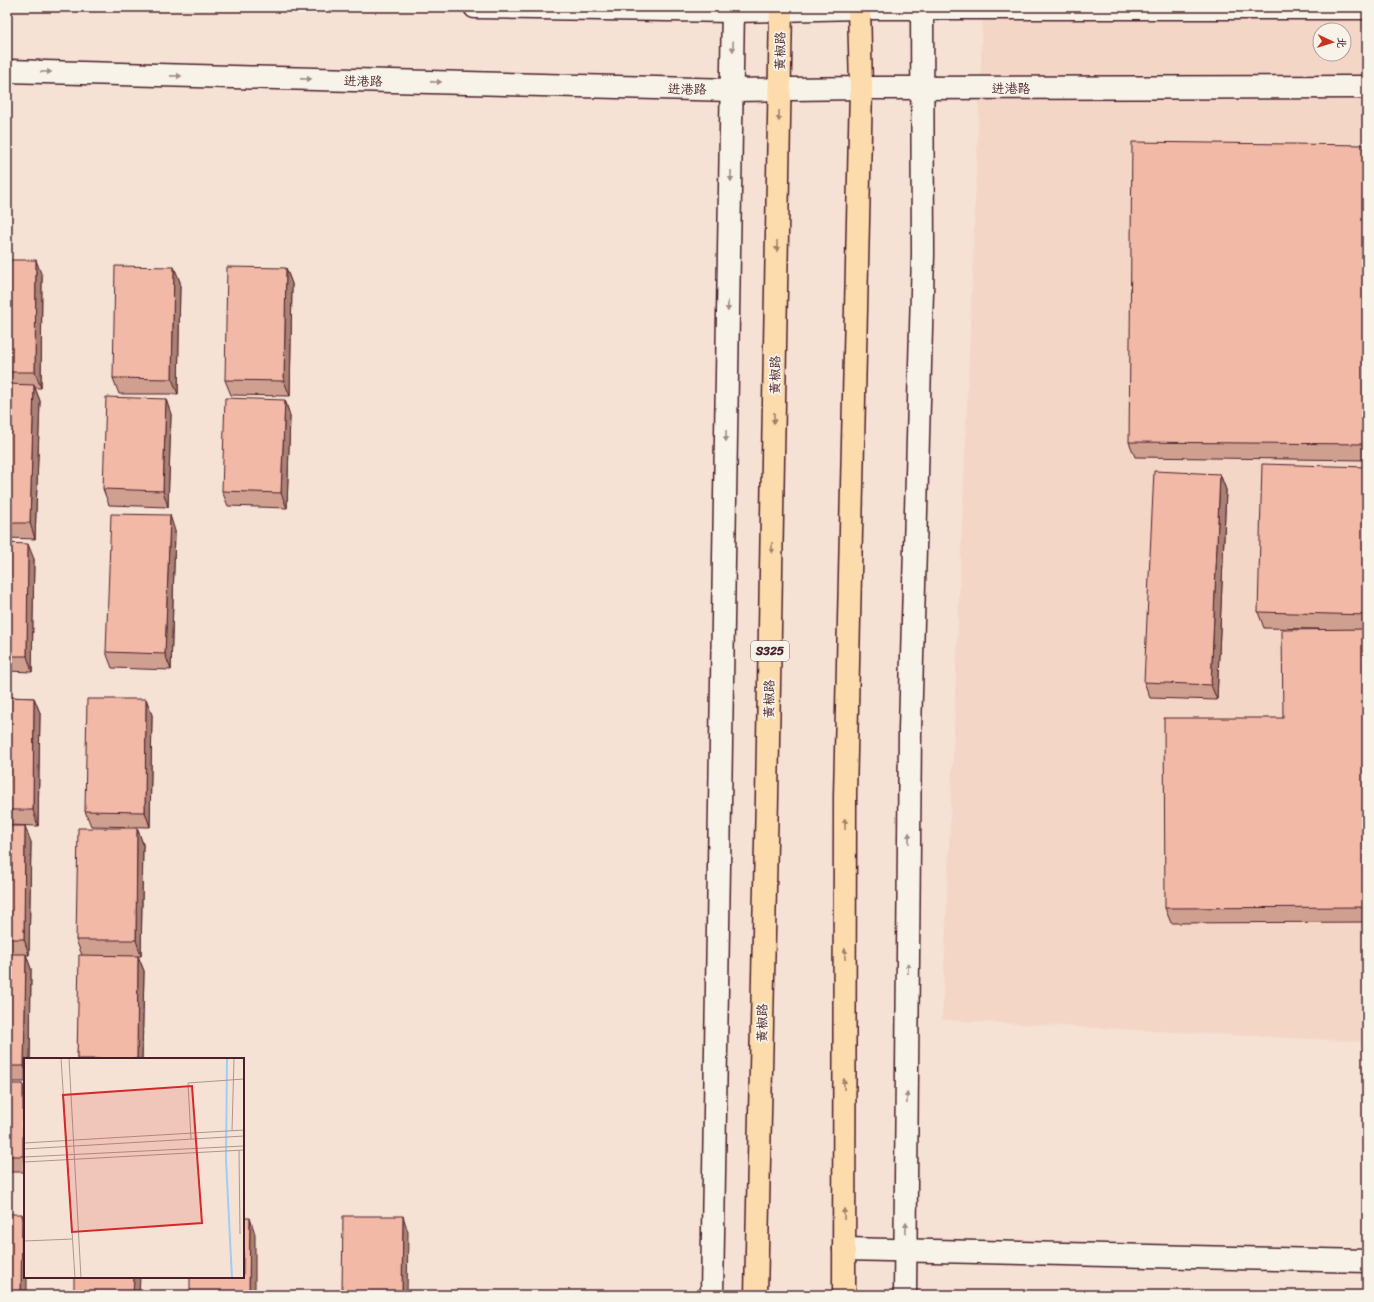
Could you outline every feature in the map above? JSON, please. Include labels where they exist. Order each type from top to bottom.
[{"type":"main road","points":[[475,7],[733,9],[859,7],[1367,8]]},
{"type":"main road","points":[[844,1295],[845,796],[861,88],[859,7]]},
{"type":"main road","name":"黄椒路","points":[[756,1295],[767,797],[781,8]]},
{"type":"main road","points":[[905,1295],[910,730],[923,255],[922,8]]},
{"type":"main road","points":[[712,1295],[733,9]]},
{"type":"main road","name":"进港路","points":[[7,72],[732,90],[861,88],[1367,87]]},
{"type":"main road","points":[[844,1249],[1367,1261]]},
{"type":"shaded area","points":[[983,7],[1367,7],[1367,1042],[942,1020]]},
{"type":"building","points":[[1132,142],[1367,145],[1367,444],[1129,442]]},
{"type":"building","points":[[7,260],[36,260],[35,372],[7,372]]},
{"type":"building","points":[[115,266],[174,267],[172,379],[113,378]]},
{"type":"building","points":[[227,267],[286,268],[284,381],[225,380]]},
{"type":"building","points":[[7,384],[34,385],[30,523],[7,523]]},
{"type":"building","points":[[106,397],[166,399],[163,491],[103,489]]},
{"type":"building","points":[[225,398],[285,400],[281,493],[222,491]]},
{"type":"building","points":[[1262,464],[1367,467],[1367,615],[1258,612]]},
{"type":"building","points":[[1154,471],[1220,474],[1211,685],[1144,682]]},
{"type":"building","points":[[111,514],[170,515],[165,654],[106,652]]},
{"type":"building","points":[[7,543],[28,544],[27,656],[7,656]]},
{"type":"building","points":[[1367,629],[1367,907],[1165,908],[1164,718],[1283,718],[1282,630]]},
{"type":"building","points":[[7,697],[34,698],[33,810],[7,810]]},
{"type":"building","points":[[87,699],[146,699],[145,812],[85,811]]},
{"type":"building","points":[[7,826],[25,826],[24,939],[7,939]]},
{"type":"building","points":[[78,828],[137,828],[136,940],[76,940]]},
{"type":"building","points":[[7,954],[26,954],[24,1066],[7,1066]]},
{"type":"building","points":[[79,955],[138,956],[137,1058],[77,1058]]},
{"type":"building","points":[[7,1084],[23,1084],[23,1156],[7,1156]]},
{"type":"building","points":[[7,1214],[22,1214],[21,1295],[7,1295]]},
{"type":"building","points":[[343,1216],[403,1216],[402,1295],[342,1295]]},
{"type":"building","points":[[244,1218],[250,1218],[249,1295],[190,1295],[190,1278],[244,1278]]},
{"type":"building","points":[[74,1278],[134,1278],[133,1295],[74,1295]]}]
